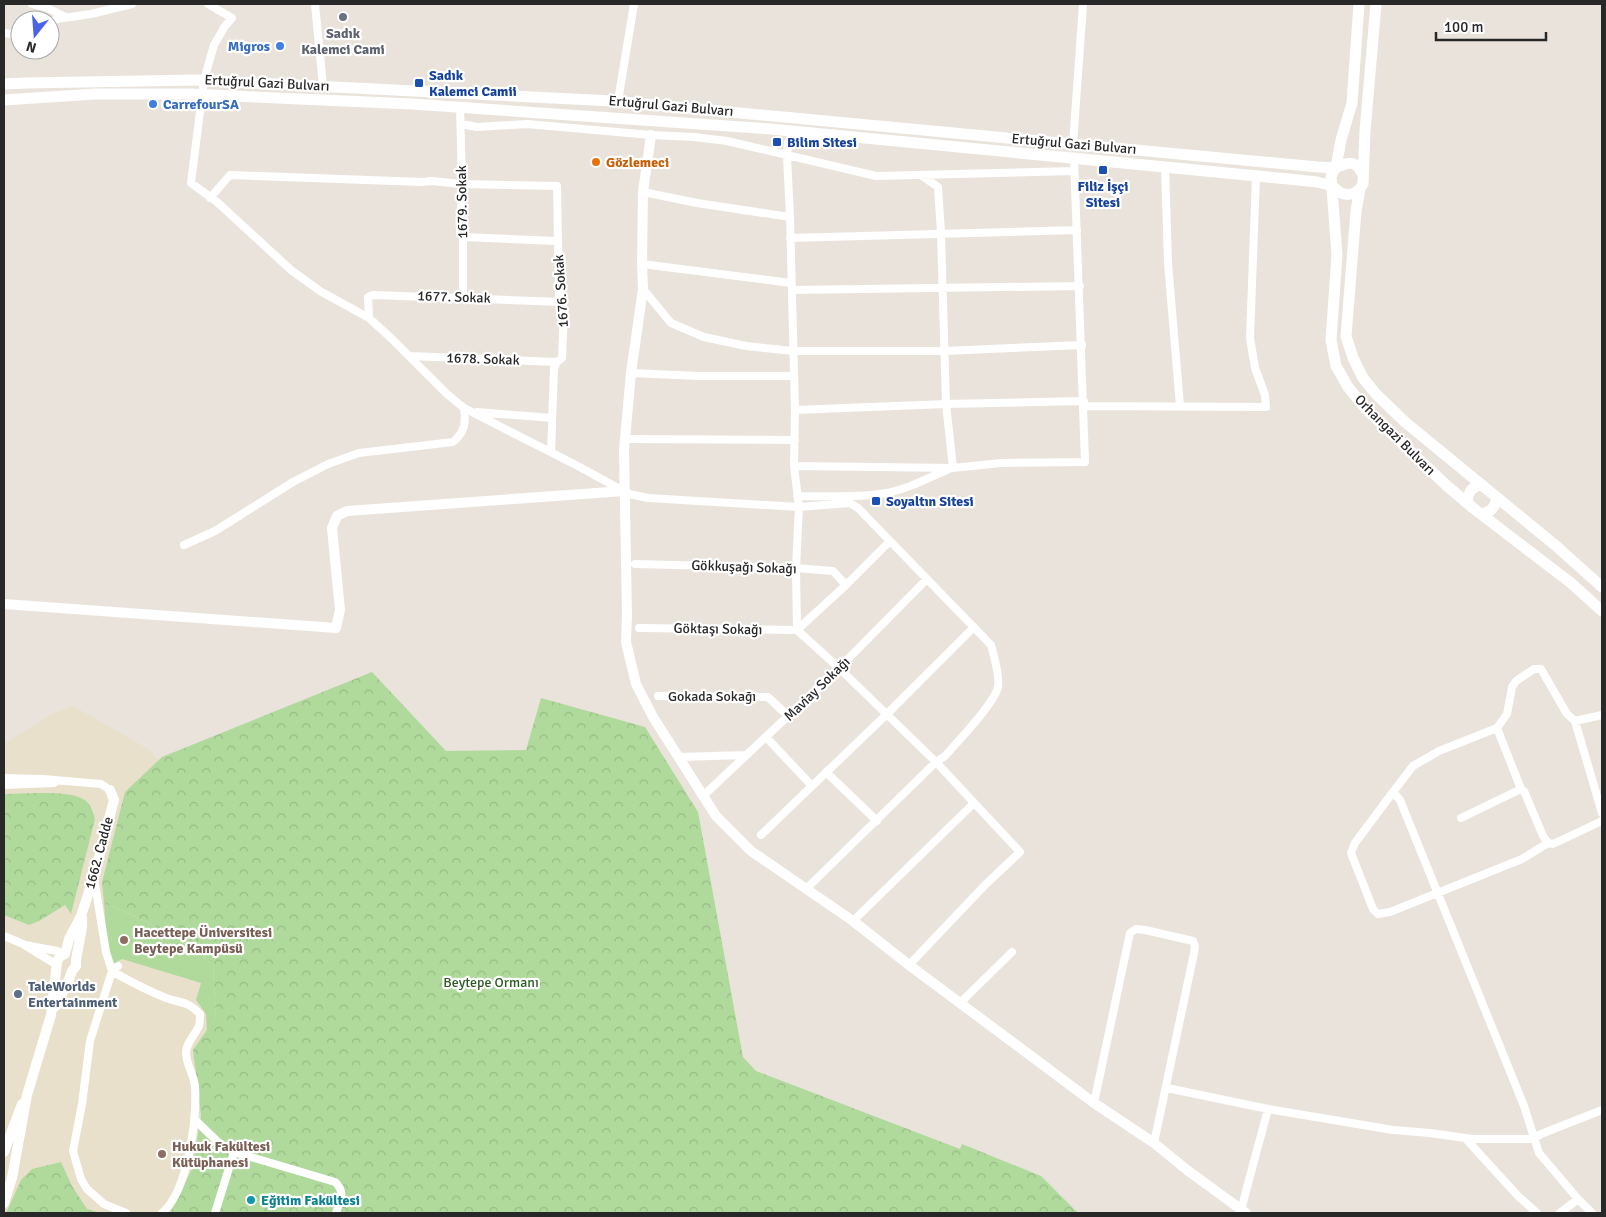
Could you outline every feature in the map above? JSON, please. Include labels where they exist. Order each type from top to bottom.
[{"type":"main road","name":"Orhangazi Bulvarı","points":[[1359,4],[1352,103],[1341,140],[1336,167],[1331,176],[1337,255],[1331,340],[1336,366],[1348,387],[1366,409],[1446,485],[1571,583],[1602,611]]},
{"type":"main road","name":"Orhangazi Bulvarı","points":[[1376,4],[1363,178],[1356,211],[1346,336],[1353,358],[1363,378],[1376,394],[1405,422],[1555,545],[1602,587]]},
{"type":"main road","name":"Ertuğrul Gazi Bulvarı","points":[[4,84],[26,82],[204,80],[618,101],[1336,167]]},
{"type":"main road","name":"Ertuğrul Gazi Bulvarı","points":[[4,100],[94,94],[201,94],[460,107],[771,129],[1317,182],[1333,186]]},
{"type":"main road","points":[[1336,167],[1351,163],[1360,169],[1362,173]]},
{"type":"main road","points":[[1333,186],[1341,194],[1346,195],[1360,189]]},
{"type":"main road","points":[[1467,503],[1470,492],[1477,486],[1482,485]]},
{"type":"main road","points":[[1481,514],[1491,511],[1497,498]]},
{"type":"street","points":[[32,4],[47,8],[66,18]]},
{"type":"street","points":[[60,19],[91,14],[132,4]]},
{"type":"street","points":[[208,4],[232,18],[214,45],[204,80],[191,183],[247,229],[291,270],[320,291],[369,318],[447,394],[468,410],[629,494],[648,498],[799,507],[850,504],[858,508],[991,644],[998,686],[993,700],[945,756],[936,762],[806,889]]},
{"type":"street","points":[[315,4],[323,86]]},
{"type":"street","points":[[618,101],[634,4]]},
{"type":"street","points":[[1073,144],[1083,4]]},
{"type":"street","name":"1679. Sokak","points":[[460,107],[462,184],[460,233],[463,238],[463,297]]},
{"type":"street","points":[[461,124],[476,126],[527,124],[727,141],[876,176],[1074,171]]},
{"type":"street","points":[[771,129],[788,142]]},
{"type":"street","points":[[788,142],[803,132]]},
{"type":"street","points":[[651,135],[643,192],[643,289],[631,373],[625,440],[626,642],[636,684],[653,717],[678,757],[716,816],[751,852],[853,921],[909,966],[1154,1144],[1243,1212],[1268,1109]]},
{"type":"street","points":[[788,142],[795,410],[794,466],[799,507],[796,568],[797,630],[936,762],[1020,852],[985,885],[909,966]]},
{"type":"street","points":[[794,466],[953,468],[1001,463],[1086,462],[1074,159]]},
{"type":"street","points":[[1165,167],[1168,263],[1180,406]]},
{"type":"street","points":[[210,198],[230,175],[334,180],[431,181],[462,184]]},
{"type":"street","points":[[922,176],[938,187],[946,404],[953,468]]},
{"type":"street","points":[[795,410],[946,404],[1084,403],[1266,407],[1265,395],[1254,368],[1250,338],[1256,176]]},
{"type":"street","name":"1676. Sokak","points":[[462,184],[557,186],[559,296],[564,309],[562,358],[554,368],[551,452]]},
{"type":"street","points":[[643,192],[689,202],[790,217]]},
{"type":"street","points":[[790,238],[1077,230]]},
{"type":"street","points":[[463,238],[558,241]]},
{"type":"street","points":[[642,264],[792,286],[1080,286]]},
{"type":"street","points":[[643,289],[671,323],[704,337],[746,346],[793,351],[944,351],[1082,345]]},
{"type":"street","name":"1677. Sokak","points":[[369,318],[368,297],[373,295],[562,302]]},
{"type":"street","name":"1678. Sokak","points":[[409,356],[557,362]]},
{"type":"street","points":[[631,373],[698,376],[794,376]]},
{"type":"street","points":[[468,410],[552,418]]},
{"type":"street","points":[[184,545],[215,531],[293,482],[328,464],[359,453],[453,442],[461,435],[466,423],[468,410]]},
{"type":"street","points":[[625,440],[794,440]]},
{"type":"street","points":[[797,496],[849,496],[886,493],[915,484],[953,468]]},
{"type":"street","points":[[4,604],[336,628],[340,610],[332,528],[337,516],[347,510],[624,491]]},
{"type":"street","points":[[797,630],[890,541]]},
{"type":"street","name":"Gökkuşağı Sokağı","points":[[636,564],[796,568],[833,571],[846,585]]},
{"type":"street","name":"Maviay Sokağı","points":[[703,796],[839,668],[927,579]]},
{"type":"street","points":[[761,835],[974,627]]},
{"type":"street","name":"Göktaşı Sokağı","points":[[640,628],[797,630]]},
{"type":"street","points":[[1602,813],[1575,721],[1567,714],[1541,669],[1534,668],[1516,681],[1512,687],[1507,714],[1497,728],[1439,751],[1413,766],[1355,843],[1352,853],[1373,909],[1378,914],[1390,912],[1438,894],[1522,859],[1548,843],[1553,844],[1602,821]]},
{"type":"street","name":"Gokada Sokağı","points":[[658,696],[768,697],[788,716]]},
{"type":"street","points":[[1575,721],[1602,714]]},
{"type":"street","points":[[1497,728],[1521,789],[1524,791],[1543,836],[1548,843]]},
{"type":"street","points":[[766,737],[812,786]]},
{"type":"street","points":[[678,757],[747,755]]},
{"type":"street","points":[[826,772],[877,821]]},
{"type":"street","points":[[4,778],[68,780],[101,784],[110,790]]},
{"type":"street","points":[[4,785],[46,784],[68,780]]},
{"type":"street","points":[[1461,818],[1521,789]]},
{"type":"street","name":"1662. Cadde","points":[[5,1198],[27,1095],[51,1015],[58,958],[64,954],[82,916],[114,800],[110,790]]},
{"type":"street","points":[[1394,792],[1400,800],[1524,1106],[1539,1153],[1578,1200],[1592,1213]]},
{"type":"street","points":[[853,921],[974,803]]},
{"type":"street","points":[[94,876],[106,952],[116,969],[134,984],[168,999],[190,1004],[200,1014],[200,1024],[187,1046],[186,1055],[195,1084],[196,1107],[188,1160],[170,1207],[162,1213]]},
{"type":"street","name":"1662. Cadde","points":[[51,1015],[76,966],[82,916]]},
{"type":"street","points":[[1094,1102],[1130,933],[1136,930],[1193,941],[1195,946],[1154,1144]]},
{"type":"street","points":[[4,936],[23,944],[71,955],[76,960]]},
{"type":"street","points":[[23,944],[57,965],[63,972],[72,971]]},
{"type":"street","points":[[960,1003],[1012,952]]},
{"type":"street","points":[[116,969],[90,1041],[82,1104],[73,1151],[81,1179],[87,1189],[104,1204],[126,1213]]},
{"type":"street","points":[[1167,1088],[1268,1109],[1392,1130],[1430,1133],[1466,1139],[1534,1139],[1541,1134],[1602,1110]]},
{"type":"street","name":"1662. Cadde","points":[[4,1152],[20,1108],[27,1095]]},
{"type":"street","points":[[194,1119],[220,1144],[234,1152],[335,1182],[341,1188],[342,1194],[336,1213]]},
{"type":"street","points":[[1466,1139],[1518,1196],[1537,1213]]},
{"type":"street","points":[[215,1213],[234,1152]]},
{"type":"street","points":[[1560,1213],[1578,1200]]},
{"type":"shaded area","name":"Hacettepe Üniversitesi Beytepe Kampüsü","points":[[73,706],[150,750],[213,828],[341,1213],[4,1213],[4,744],[54,713]]},
{"type":"green space","name":"Beytepe Ormanı","points":[[372,672],[446,751],[526,750],[541,698],[645,727],[698,812],[743,1057],[756,1071],[960,1149],[962,1144],[1041,1176],[1078,1213],[170,1213],[192,1169],[201,1116],[193,1050],[216,1017],[213,965],[175,937],[104,903],[102,882],[125,792],[162,757]]},
{"type":"green space","points":[[47,793],[70,795],[86,801],[91,807],[95,819],[71,914],[65,905],[29,925],[4,915],[4,794]]},
{"type":"green space","points":[[104,903],[161,930],[188,946],[213,965],[216,1017],[207,1031],[206,1014],[196,1000],[201,983],[122,959],[118,961],[117,965],[111,960],[106,933]]},
{"type":"green space","points":[[61,1162],[72,1186],[87,1209],[100,1213],[6,1213],[21,1180],[32,1169]]},
{"type":"place","name":"Sadık Kalemci Cami","points":[[343,17]]},
{"type":"place","name":"Migros","points":[[280,46]]},
{"type":"place","name":"Sadık Kalemci Camii","points":[[419,83]]},
{"type":"place","name":"CarrefourSA","points":[[153,104]]},
{"type":"place","name":"Bilim Sitesi","points":[[777,142]]},
{"type":"place","name":"Gözlemeci","points":[[596,162]]},
{"type":"place","name":"Filiz İşçi Sitesi","points":[[1103,170]]},
{"type":"place","name":"Soyaltın Sitesi","points":[[876,501]]},
{"type":"place","name":"Hacettepe Üniversitesi Beytepe Kampüsü","points":[[124,940]]},
{"type":"place","name":"TaleWorlds Entertainment","points":[[18,994]]},
{"type":"place","name":"Hukuk Fakültesi Kütüphanesi","points":[[162,1154]]},
{"type":"place","name":"Eğitim Fakültesi","points":[[251,1200]]}]
